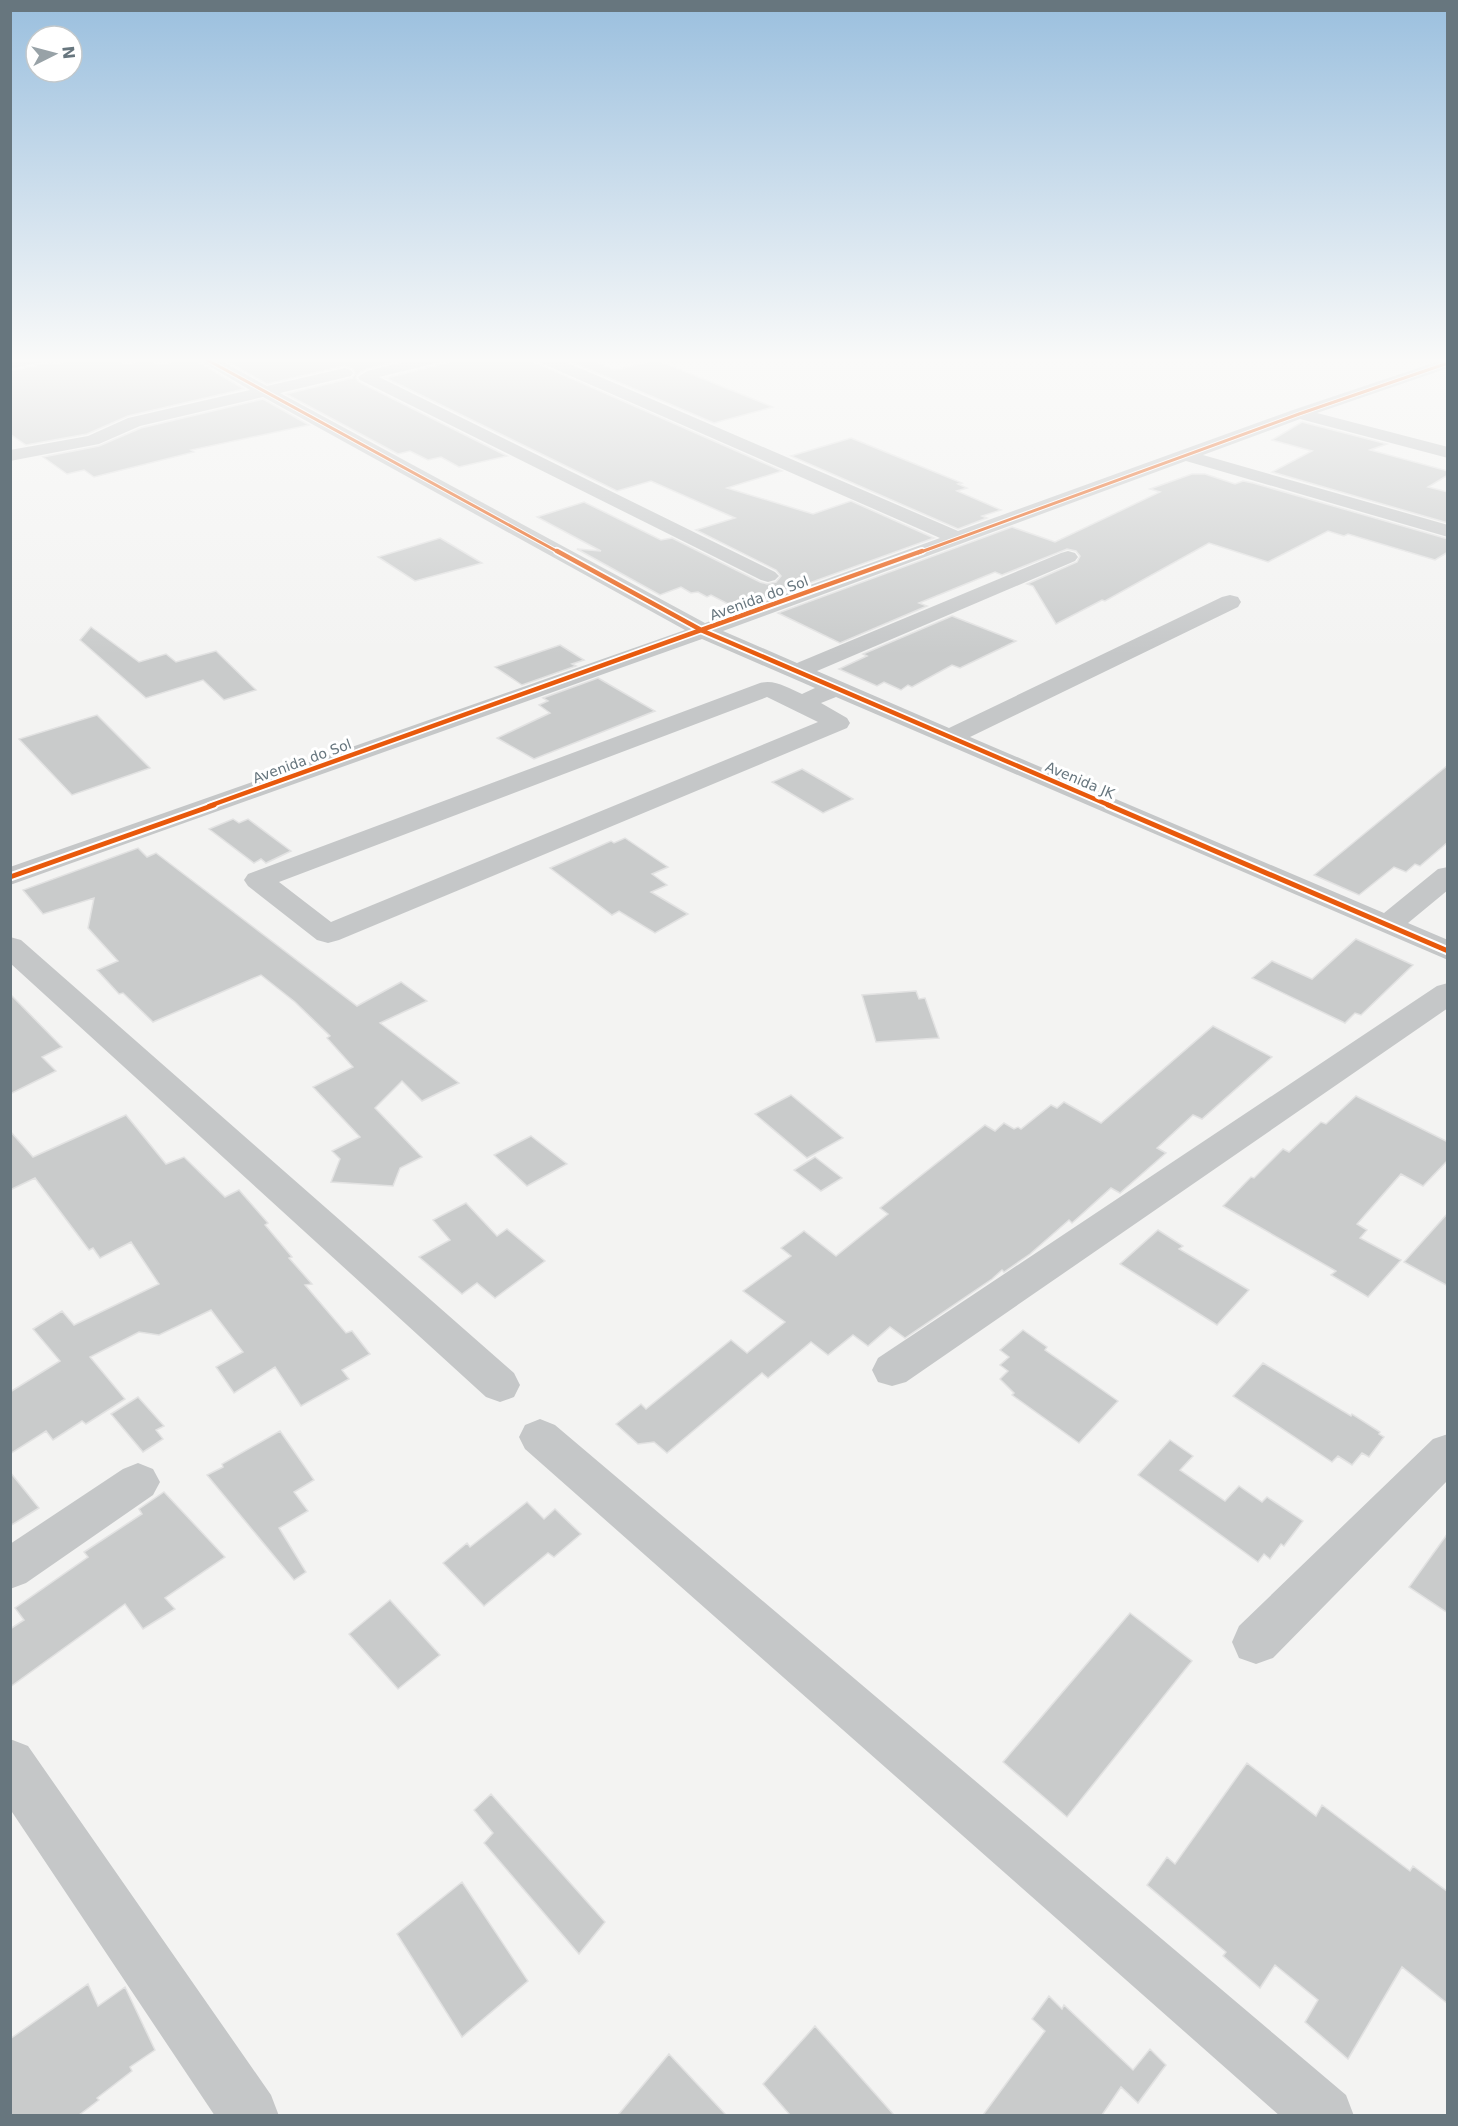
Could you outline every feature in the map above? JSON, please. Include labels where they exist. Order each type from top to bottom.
[{"type":"street","name":"Avenida JK","points":[[382,456],[702,632],[1448,951]]},
{"type":"street","points":[[526,456],[768,576]]},
{"type":"street","points":[[769,456],[957,538]]},
{"type":"street","name":"Avenida do Sol","points":[[10,878],[702,632],[1186,456]]},
{"type":"street","points":[[1188,456],[1448,531]]},
{"type":"street","points":[[796,672],[1068,556]]},
{"type":"street","points":[[950,737],[1230,602]]},
{"type":"street","points":[[802,702],[838,723],[328,934],[258,880],[768,688],[802,702],[835,688]]},
{"type":"street","points":[[1387,925],[1448,875]]},
{"type":"street","points":[[10,946],[500,1386]]},
{"type":"street","points":[[892,1370],[1448,993]]},
{"type":"street","points":[[540,1437],[1325,2115]]},
{"type":"street","points":[[1256,1642],[1448,1452]]},
{"type":"street","points":[[10,1569],[138,1482]]},
{"type":"street","points":[[10,1764],[250,2115]]},
{"type":"building","points":[[177,456],[94,477],[84,470],[67,474],[43,457]]},
{"type":"building","points":[[420,456],[506,456],[459,467],[441,457],[428,460]]},
{"type":"building","points":[[546,456],[748,456],[782,471],[727,488],[813,514],[851,501],[934,538],[751,604],[745,601],[732,606],[711,595],[707,597],[698,592],[691,593],[681,587],[660,595],[577,549],[601,551],[537,517],[584,502],[661,540],[672,538],[760,582],[767,584],[776,582],[781,576],[776,570],[696,530],[735,518],[651,481],[617,491]]},
{"type":"building","points":[[791,456],[896,456],[962,483],[958,484],[967,488],[957,491],[1001,510],[982,516],[987,518],[958,529]]},
{"type":"building","points":[[1302,456],[1393,456],[1448,471],[1448,475],[1428,487],[1448,492],[1448,523],[1272,472]]},
{"type":"building","points":[[1192,474],[1205,474],[1235,484],[1243,481],[1253,483],[1448,539],[1448,552],[1435,560],[1348,534],[1344,536],[1328,531],[1268,562],[1209,543],[1105,601],[1102,600],[1056,624],[1033,586],[1027,584],[1077,562],[1080,556],[1076,551],[1067,549],[1002,575],[995,572],[919,603],[927,606],[840,643],[778,613],[1012,527],[1055,542],[1160,492],[1150,489]]},
{"type":"building","points":[[440,538],[482,563],[415,581],[378,557]]},
{"type":"building","points":[[952,616],[1016,641],[960,668],[952,665],[912,687],[908,685],[901,690],[884,682],[877,686],[839,669],[867,656],[863,654]]},
{"type":"building","points":[[91,627],[139,662],[166,654],[176,662],[216,651],[256,690],[224,700],[203,680],[146,698],[80,640]]},
{"type":"building","points":[[560,645],[584,660],[572,664],[576,666],[522,685],[495,667]]},
{"type":"building","points":[[598,678],[655,711],[534,759],[497,738],[550,713],[539,705],[548,701],[543,698]]},
{"type":"building","points":[[97,715],[150,768],[72,795],[19,739]]},
{"type":"building","points":[[1448,765],[1448,842],[1420,866],[1415,864],[1406,872],[1394,867],[1359,895],[1314,875]]},
{"type":"building","points":[[802,769],[853,799],[823,813],[772,782]]},
{"type":"building","points":[[233,819],[239,823],[248,819],[291,851],[266,863],[261,859],[254,863],[209,829]]},
{"type":"building","points":[[625,838],[668,867],[652,874],[667,885],[651,892],[688,914],[655,933],[619,911],[612,915],[550,868],[611,841],[614,843]]},
{"type":"building","points":[[138,848],[147,857],[156,853],[357,1006],[401,982],[427,1001],[380,1023],[459,1083],[422,1101],[402,1081],[375,1108],[422,1157],[400,1168],[393,1186],[331,1182],[340,1159],[332,1151],[360,1137],[313,1087],[353,1067],[327,1038],[330,1036],[295,1002],[261,975],[153,1022],[123,993],[119,994],[97,970],[118,961],[88,928],[94,898],[43,914],[23,890]]},
{"type":"building","points":[[1356,939],[1413,965],[1361,1015],[1355,1013],[1345,1023],[1252,978],[1272,961],[1312,979]]},
{"type":"building","points":[[916,991],[919,999],[925,998],[939,1038],[876,1042],[862,995]]},
{"type":"building","points":[[10,994],[62,1047],[42,1057],[56,1071],[10,1094]]},
{"type":"building","points":[[1213,1026],[1272,1057],[1202,1119],[1193,1115],[1157,1148],[1166,1153],[1120,1193],[1111,1188],[1072,1223],[1069,1220],[1030,1254],[1004,1272],[1002,1270],[905,1338],[890,1327],[868,1346],[853,1335],[828,1355],[811,1342],[768,1378],[762,1373],[667,1453],[654,1442],[638,1444],[616,1424],[641,1404],[646,1409],[731,1340],[747,1353],[785,1322],[743,1291],[791,1256],[781,1248],[804,1231],[836,1256],[888,1214],[880,1208],[985,1125],[995,1131],[1004,1123],[1014,1129],[1018,1127],[1021,1129],[1051,1105],[1057,1108],[1064,1102],[1101,1123]]},
{"type":"building","points":[[791,1095],[843,1138],[807,1158],[755,1114]]},
{"type":"building","points":[[1356,1096],[1448,1142],[1448,1160],[1423,1186],[1401,1174],[1357,1224],[1367,1230],[1360,1238],[1401,1260],[1368,1297],[1331,1275],[1336,1271],[1223,1206],[1283,1149],[1289,1152],[1321,1122],[1326,1124]]},
{"type":"building","points":[[126,1115],[166,1164],[184,1157],[225,1197],[239,1190],[268,1223],[265,1225],[312,1284],[305,1285],[346,1333],[352,1331],[370,1354],[342,1370],[349,1379],[301,1406],[275,1367],[234,1393],[216,1367],[243,1352],[211,1310],[159,1335],[139,1332],[90,1357],[125,1399],[86,1424],[82,1421],[53,1440],[46,1431],[10,1454],[10,1392],[60,1361],[33,1329],[62,1311],[74,1325],[159,1284],[131,1242],[100,1258],[93,1248],[89,1250],[35,1178],[10,1190],[10,1131],[33,1157]]},
{"type":"building","points":[[531,1136],[567,1164],[527,1186],[494,1155]]},
{"type":"building","points":[[815,1157],[842,1178],[821,1191],[794,1170]]},
{"type":"building","points":[[466,1203],[497,1236],[507,1229],[545,1261],[495,1298],[477,1283],[462,1294],[419,1257],[450,1240],[433,1220]]},
{"type":"building","points":[[1448,1213],[1448,1286],[1404,1262]]},
{"type":"building","points":[[1158,1230],[1183,1246],[1179,1249],[1249,1290],[1217,1325],[1120,1264]]},
{"type":"building","points":[[1023,1330],[1047,1347],[1045,1350],[1118,1401],[1079,1443],[1012,1395],[1014,1393],[1000,1379],[1008,1371],[1000,1365],[1009,1357],[1000,1350]]},
{"type":"building","points":[[1263,1363],[1351,1416],[1352,1414],[1384,1437],[1369,1457],[1362,1453],[1352,1465],[1338,1456],[1332,1462],[1233,1396]]},
{"type":"building","points":[[138,1397],[164,1426],[156,1430],[163,1439],[143,1452],[111,1414]]},
{"type":"building","points":[[280,1431],[314,1480],[294,1492],[308,1511],[279,1528],[306,1572],[294,1580],[207,1475]]},
{"type":"building","points":[[1170,1440],[1193,1456],[1180,1470],[1225,1501],[1239,1486],[1262,1502],[1267,1497],[1303,1521],[1284,1546],[1281,1544],[1270,1559],[1264,1554],[1258,1562],[1138,1475]]},
{"type":"building","points":[[10,1472],[39,1508],[10,1526]]},
{"type":"building","points":[[164,1492],[225,1557],[165,1598],[175,1609],[143,1629],[125,1604],[10,1687],[10,1629],[24,1620],[15,1608],[88,1557],[84,1552],[142,1514],[139,1509]]},
{"type":"building","points":[[527,1502],[544,1519],[555,1509],[581,1534],[554,1557],[548,1553],[484,1606],[443,1563],[467,1543],[470,1547]]},
{"type":"building","points":[[1448,1533],[1448,1613],[1409,1587]]},
{"type":"building","points":[[390,1600],[440,1655],[398,1689],[349,1634]]},
{"type":"building","points":[[1130,1613],[1192,1661],[1067,1817],[1003,1762]]},
{"type":"building","points":[[1247,1763],[1316,1816],[1322,1805],[1410,1871],[1413,1866],[1448,1892],[1448,2004],[1402,1967],[1348,2059],[1305,2022],[1318,2000],[1275,1965],[1260,1988],[1223,1956],[1226,1952],[1147,1885],[1167,1857],[1175,1864]]},
{"type":"building","points":[[491,1794],[605,1922],[579,1954],[484,1843],[493,1833],[474,1810]]},
{"type":"building","points":[[462,1882],[528,1981],[462,2037],[397,1934]]},
{"type":"building","points":[[88,1984],[98,2006],[125,1987],[155,2050],[130,2067],[132,2071],[79,2115],[10,2115],[10,2039]]},
{"type":"building","points":[[1049,1996],[1062,2009],[1064,2005],[1133,2070],[1150,2049],[1166,2065],[1138,2103],[1121,2087],[1102,2115],[983,2115],[1045,2031],[1032,2019]]},
{"type":"building","points":[[815,2026],[894,2115],[790,2115],[763,2084]]},
{"type":"building","points":[[669,2054],[726,2115],[618,2115]]},
{"type":"cycle path","points":[[383,456],[703,631],[1448,951]]},
{"type":"cycle path","points":[[10,877],[703,631],[1183,456]]}]
